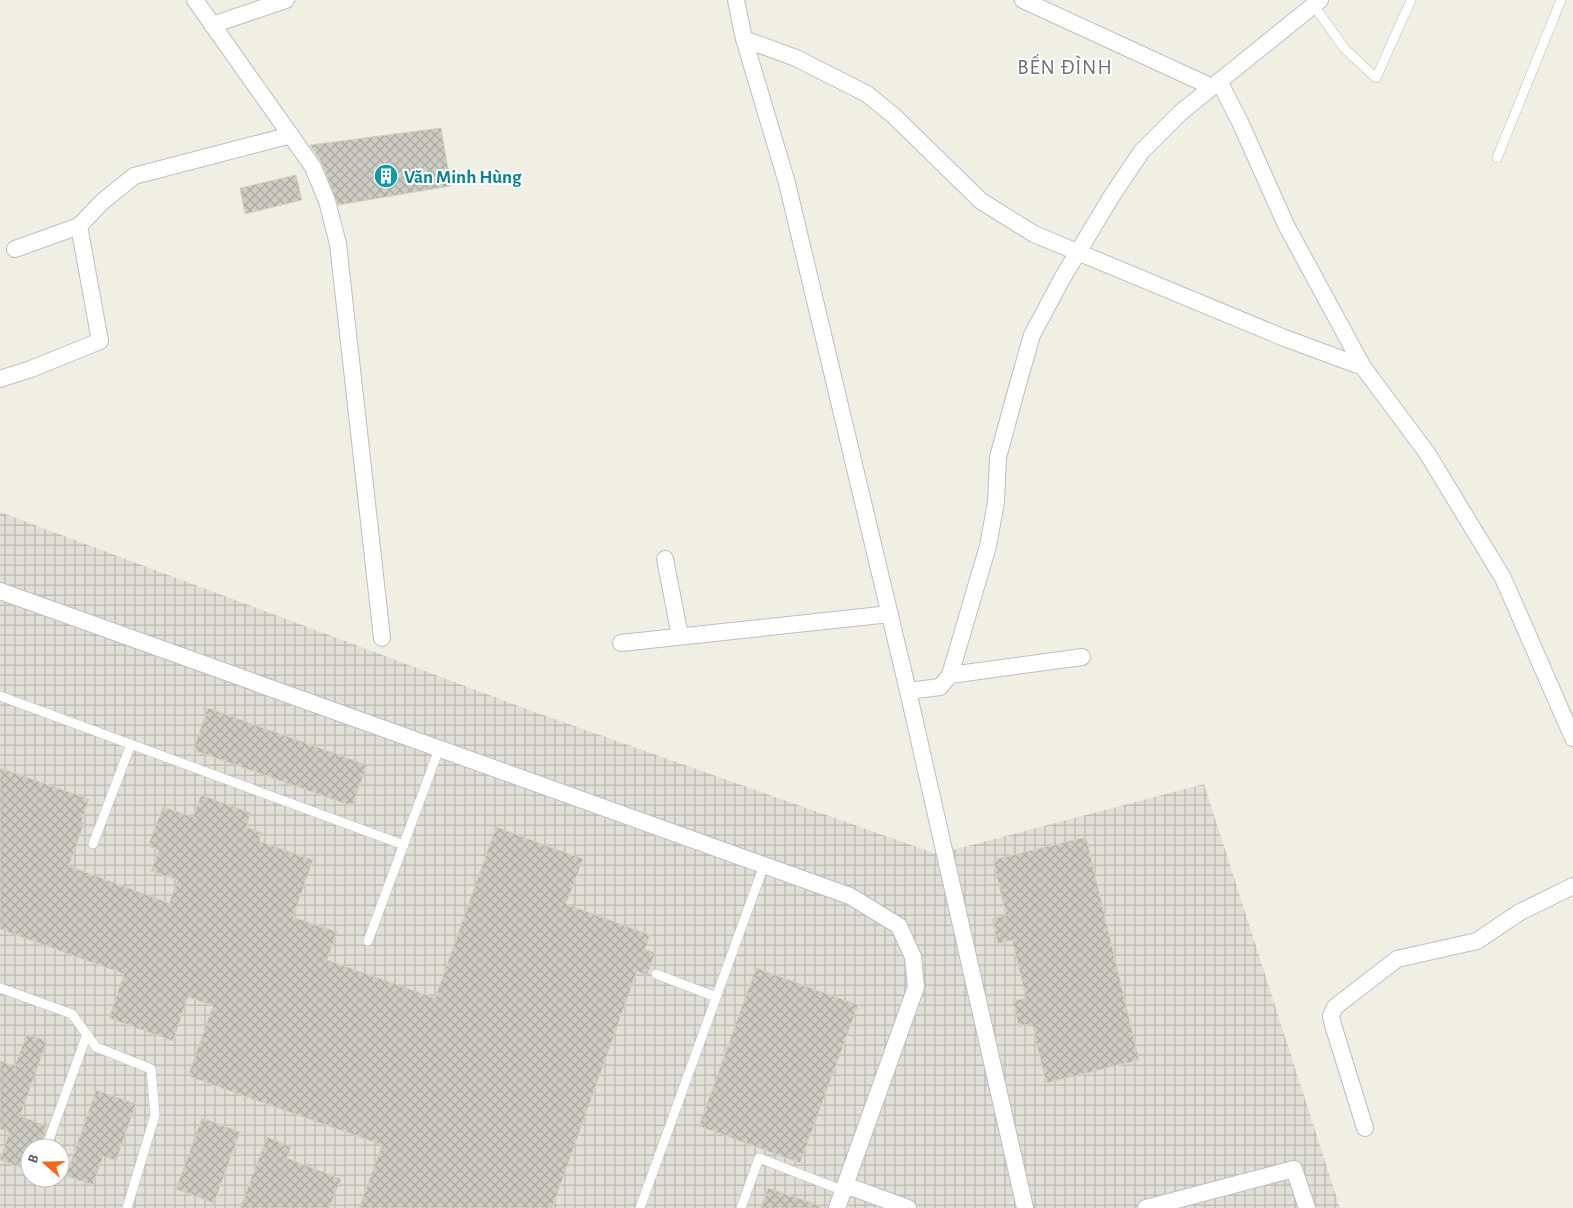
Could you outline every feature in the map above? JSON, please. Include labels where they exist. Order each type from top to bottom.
[{"type":"street","points":[[195,0],[313,167],[327,201],[338,244],[382,638]]},
{"type":"street","points":[[212,25],[286,0]]},
{"type":"street","points":[[736,0],[744,39],[787,183],[908,691],[1025,1208]]},
{"type":"street","points":[[1023,0],[1216,84],[1240,122],[1286,225],[1363,367],[1427,453],[1503,578],[1573,738]]},
{"type":"street","points":[[908,691],[940,687],[950,675],[988,546],[996,502],[998,458],[1032,335],[1077,253],[1142,151],[1180,113],[1317,3]]},
{"type":"street","points":[[744,39],[796,58],[867,94],[894,116],[981,201],[1034,234],[1282,337],[1363,367]]},
{"type":"street","points":[[15,249],[80,226],[102,202],[134,176],[291,135]]},
{"type":"street","points":[[0,378],[32,369],[100,342],[80,226]]},
{"type":"street","points":[[665,558],[680,636]]},
{"type":"street","points":[[0,591],[850,896],[899,926],[913,957],[916,987],[837,1208]]},
{"type":"street","points":[[621,643],[890,614]]},
{"type":"street","points":[[950,675],[1082,657]]},
{"type":"street","points":[[1365,1128],[1333,1026],[1331,1016],[1335,1007],[1389,963],[1397,959],[1477,941],[1520,912],[1573,886]]},
{"type":"street","points":[[1146,1208],[1294,1169],[1307,1208]]},
{"type":"street","points":[[844,1188],[908,1208]]},
{"type":"lane","points":[[1317,3],[1345,49],[1376,78],[1411,0]]},
{"type":"lane","points":[[1497,158],[1561,0]]},
{"type":"lane","points":[[0,696],[404,844]]},
{"type":"lane","points":[[93,844],[131,744]]},
{"type":"lane","points":[[368,941],[439,749]]},
{"type":"lane","points":[[640,1208],[764,865]]},
{"type":"lane","points":[[656,974],[716,997]]},
{"type":"lane","points":[[0,988],[72,1014],[96,1047],[151,1069],[155,1115],[127,1208]]},
{"type":"lane","points":[[50,1138],[87,1034]]},
{"type":"lane","points":[[741,1208],[760,1158],[844,1188]]},
{"type":"shaded area","points":[[0,512],[532,711],[937,854],[1204,784],[1340,1208],[0,1208]]},
{"type":"building","name":"Văn Minh Hùng","points":[[441,128],[451,186],[338,205],[322,163],[310,145]]},
{"type":"building","points":[[296,175],[302,200],[245,214],[240,188]]},
{"type":"building","points":[[208,708],[367,765],[352,806],[193,750]]},
{"type":"building","points":[[0,768],[89,799],[81,822],[84,823],[69,866],[169,903],[178,880],[151,871],[159,850],[148,846],[163,807],[193,817],[201,795],[251,813],[246,827],[262,833],[259,841],[313,860],[293,917],[337,932],[327,960],[435,998],[496,827],[583,859],[566,904],[650,935],[645,949],[655,953],[647,975],[637,971],[552,1208],[359,1208],[382,1145],[188,1076],[213,1006],[188,997],[173,1041],[109,1018],[124,974],[0,929]]},
{"type":"building","points":[[1086,837],[1139,1060],[1046,1083],[1032,1023],[1019,1027],[1013,1001],[1026,998],[1012,940],[998,944],[992,919],[1006,915],[993,860]]},
{"type":"building","points":[[756,968],[858,1005],[800,1163],[699,1126]]},
{"type":"building","points":[[27,1034],[47,1041],[20,1116],[47,1126],[43,1138],[20,1138],[20,1167],[0,1160],[9,1132],[0,1129],[0,1061],[15,1066]]},
{"type":"building","points":[[96,1090],[136,1104],[116,1161],[103,1156],[93,1185],[70,1177],[70,1165]]},
{"type":"building","points":[[202,1118],[240,1132],[214,1203],[176,1189]]},
{"type":"building","points":[[267,1137],[291,1147],[287,1158],[341,1179],[329,1208],[240,1208]]},
{"type":"building","points":[[768,1188],[821,1206],[820,1208],[761,1208]]},
{"type":"place","name":"Văn Minh Hùng","points":[[386,176]]},
{"type":"district","name":"BẾN ĐÌNH","points":[[1065,67]]}]
